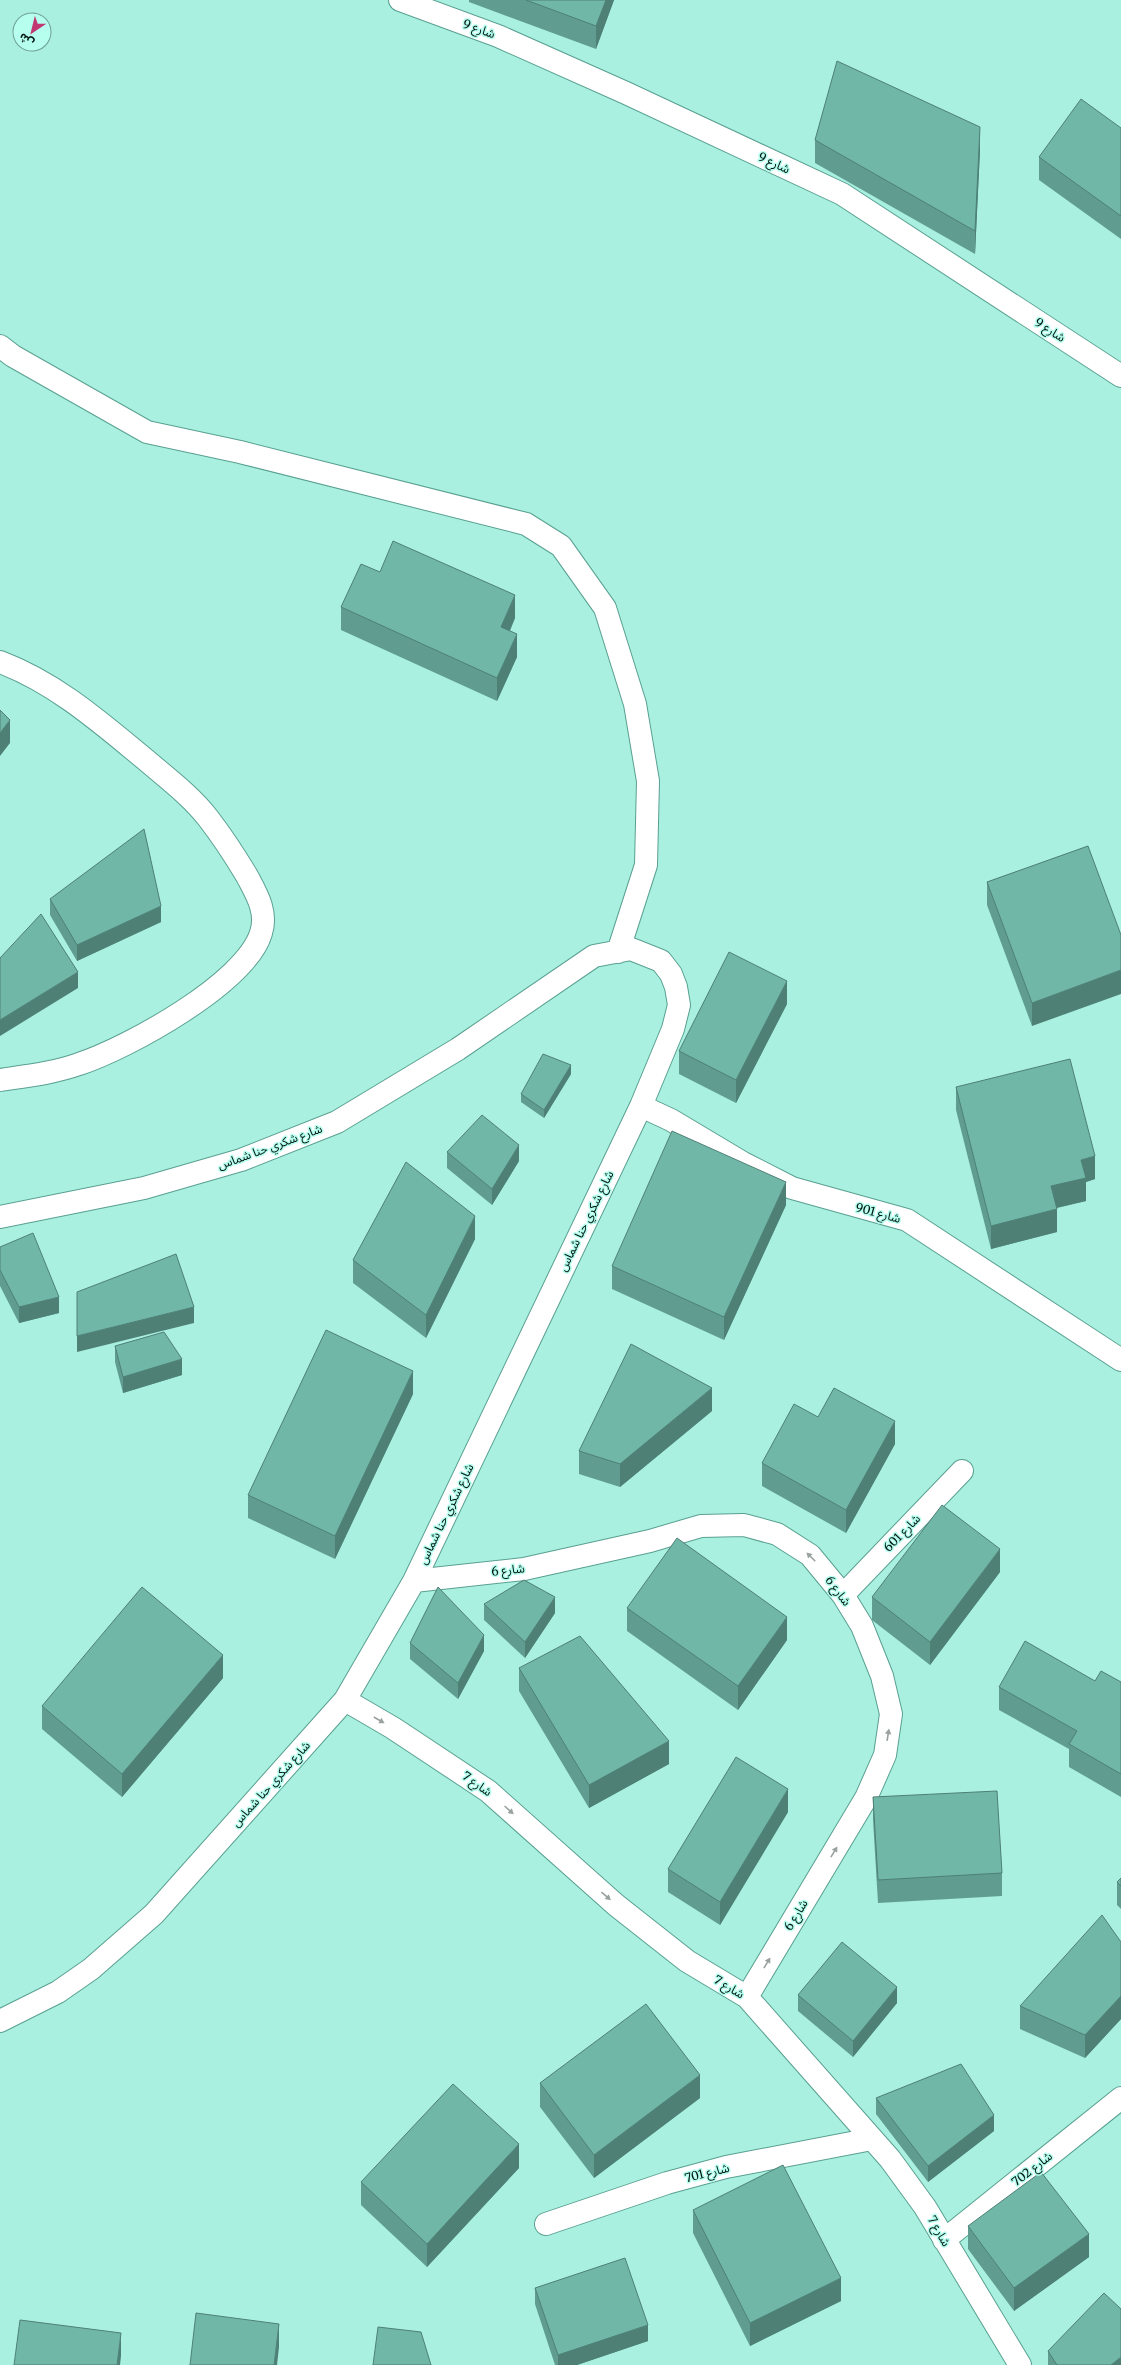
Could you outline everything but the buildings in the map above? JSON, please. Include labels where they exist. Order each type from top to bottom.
[{"type":"street","name":"شارع 9","points":[[400,0],[498,36],[598,80],[842,194],[1121,376]]},
{"type":"street","points":[[0,346],[13,356],[146,432],[240,452],[526,524],[561,546],[605,608],[635,704],[648,781],[646,865],[618,952]]},
{"type":"street","points":[[0,662],[31,676],[79,705],[178,788],[207,817],[239,863],[258,897],[263,914],[262,932],[251,953],[241,967],[194,1002],[135,1041],[80,1064],[42,1074],[0,1080]]},
{"type":"street","name":"شارع شكري حنا شماس","points":[[0,1217],[151,1186],[241,1160],[337,1122],[458,1049],[594,956],[631,949],[661,961],[673,981],[679,1005],[673,1029],[641,1106],[414,1581],[345,1700],[154,1914],[91,1968],[58,1992],[0,2021]]},
{"type":"street","name":"شارع 901","points":[[641,1106],[672,1120],[743,1163],[792,1188],[907,1220],[1121,1360]]},
{"type":"street","name":"شارع 601","points":[[843,1595],[962,1471]]},
{"type":"street","name":"شارع 6","points":[[414,1581],[524,1569],[650,1541],[701,1526],[744,1525],[777,1534],[810,1555],[843,1595],[862,1626],[882,1676],[891,1714],[884,1755],[866,1798],[747,1997]]},
{"type":"street","name":"شارع 7","points":[[345,1700],[393,1728],[488,1791],[628,1914],[687,1961],[747,1997],[890,2159],[925,2207],[1020,2365]]},
{"type":"street","name":"شارع 702","points":[[944,2240],[1121,2098]]},
{"type":"street","name":"شارع 701","points":[[546,2224],[667,2183],[726,2167],[872,2139]]}]
